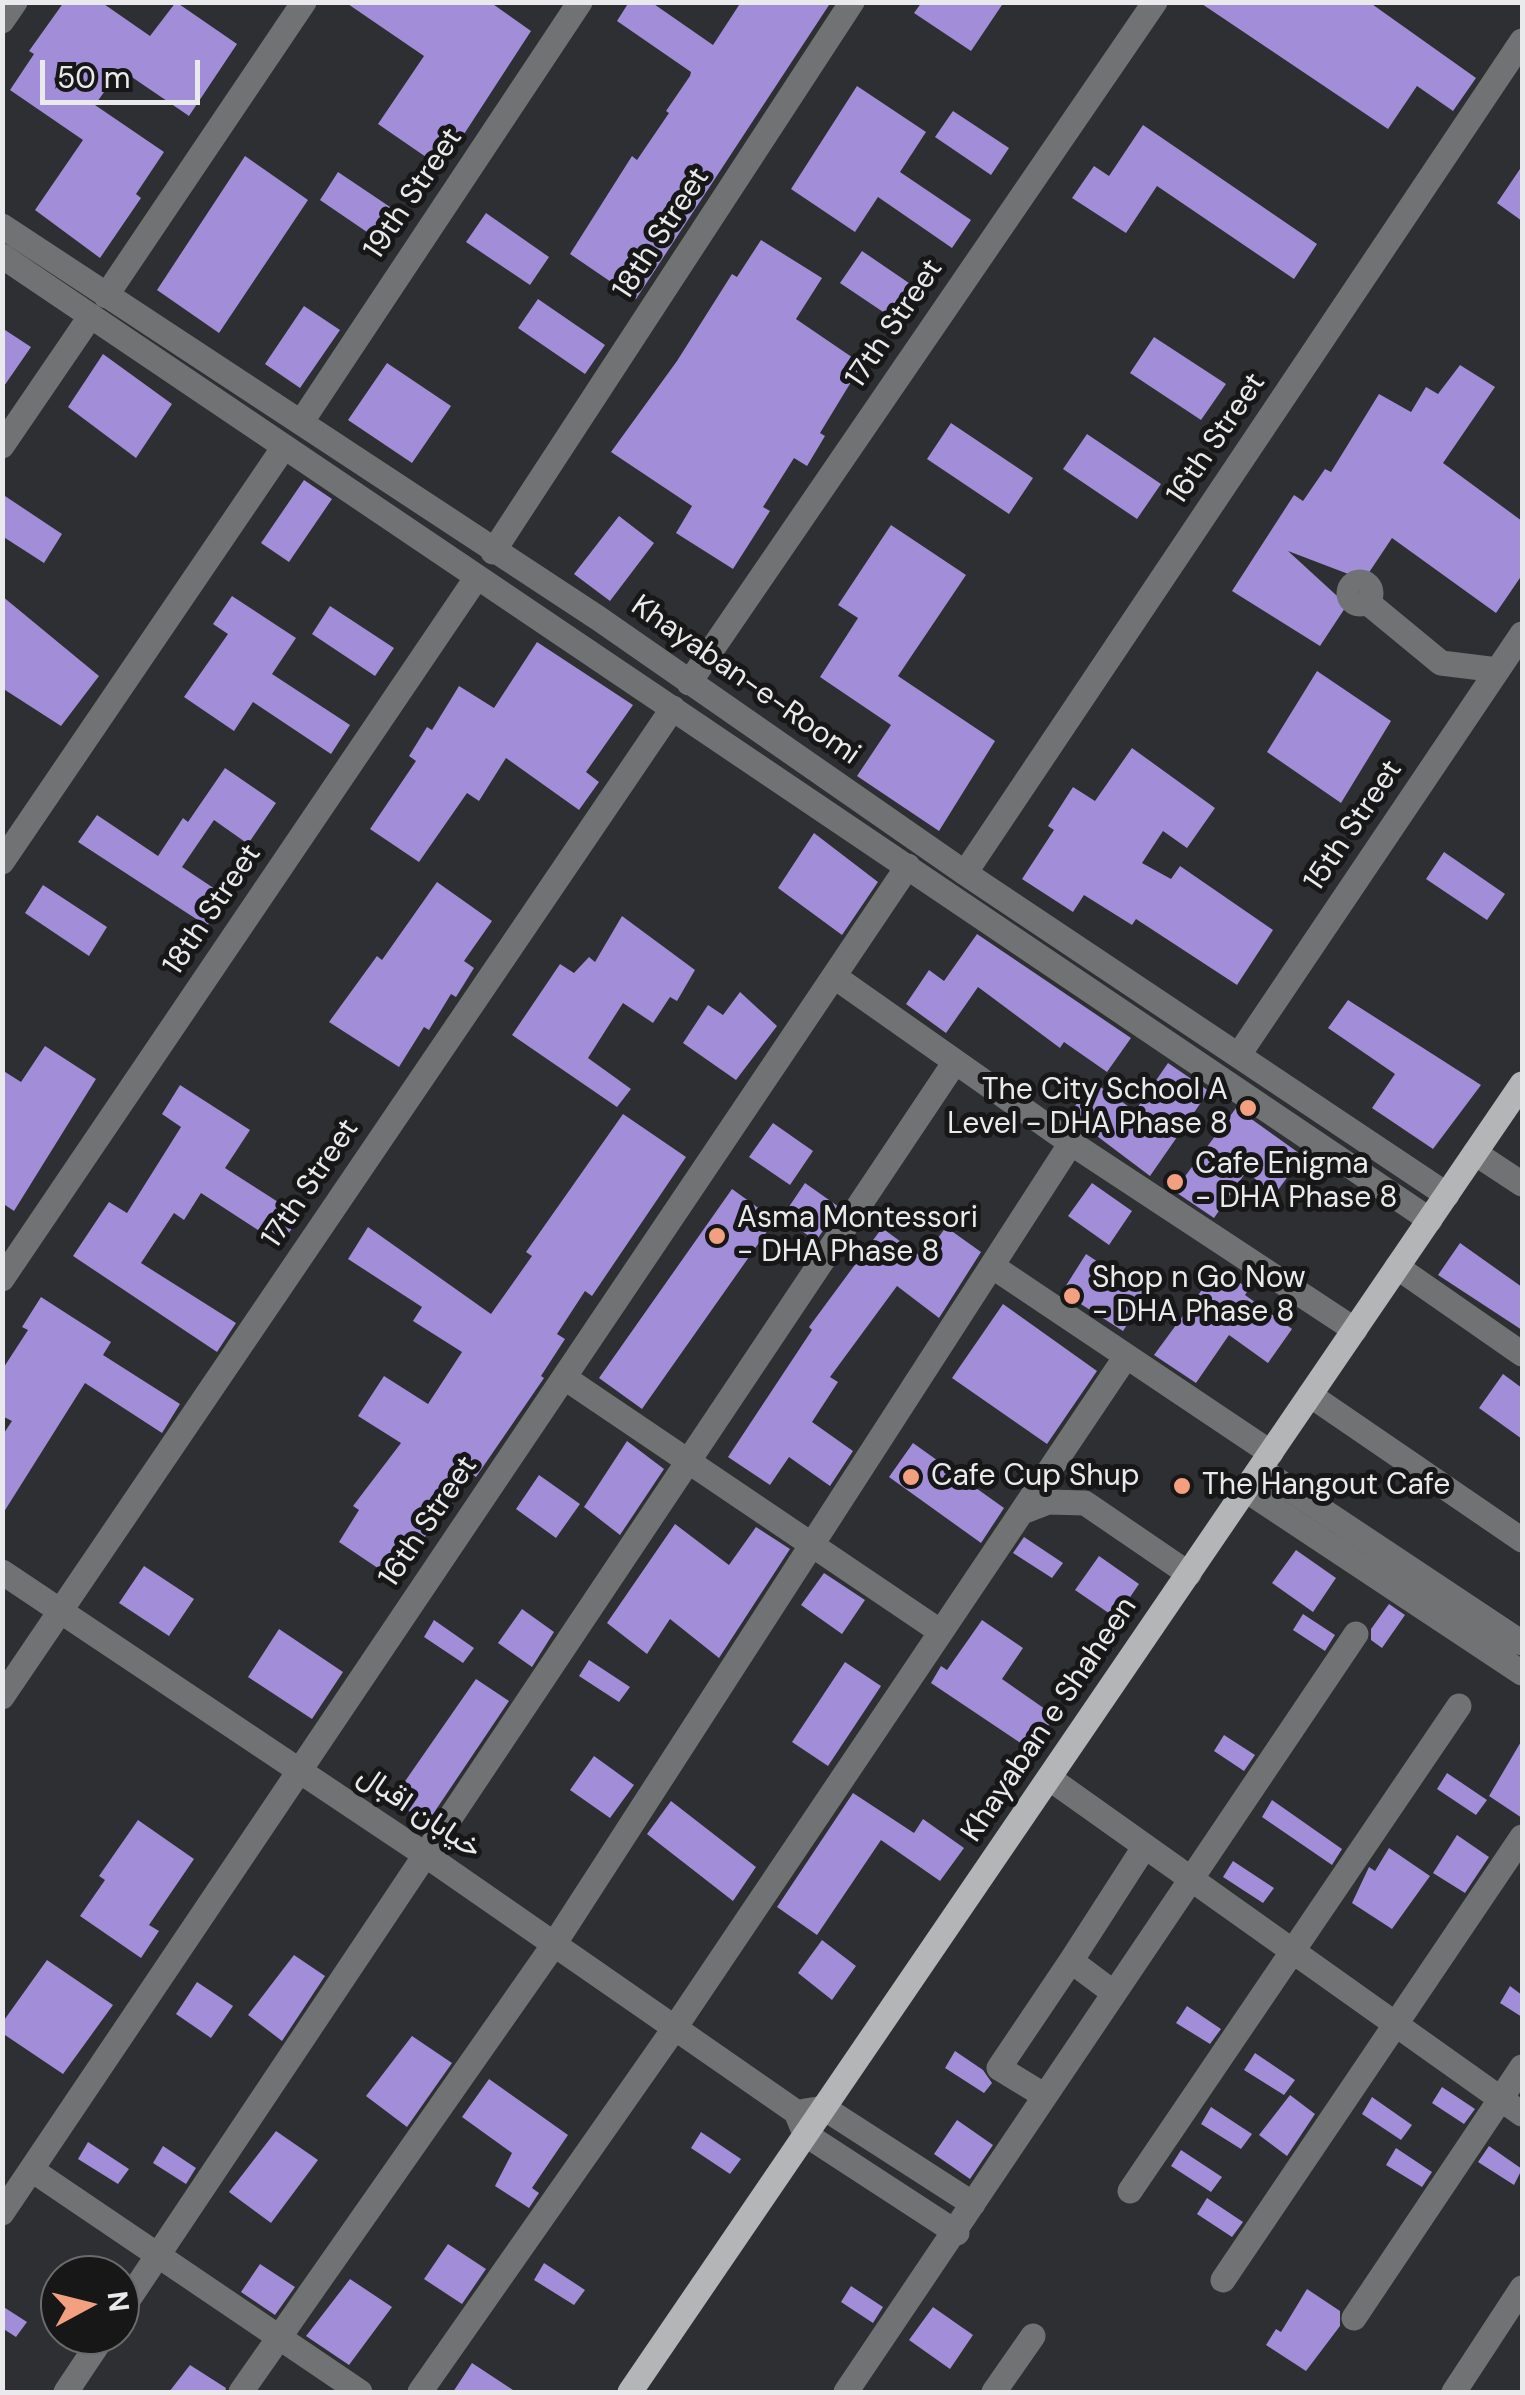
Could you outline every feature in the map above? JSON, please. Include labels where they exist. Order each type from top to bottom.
[{"type":"main road","name":"Khayaban e Shaheen","points":[[630,2392],[800,2123],[824,2108],[1522,1084]]},
{"type":"street","points":[[2,21],[15,2]]},
{"type":"street","points":[[2,446],[304,2]]},
{"type":"street","name":"19th Street","points":[[302,421],[580,2]]},
{"type":"street","name":"18th Street","points":[[494,552],[852,2]]},
{"type":"street","name":"17th Street","points":[[689,683],[1154,2]]},
{"type":"street","name":"16th Street","points":[[965,873],[1522,41]]},
{"type":"street","name":"Khayaban-e-Roomi","points":[[2,226],[98,306],[284,448],[1430,1220]]},
{"type":"street","name":"Khayaban-e-Roomi","points":[[2,256],[302,421],[598,618],[965,873],[1240,1053],[1447,1195]]},
{"type":"street","points":[[2,862],[284,448]]},
{"type":"street","name":"18th Street","points":[[2,1279],[477,577]]},
{"type":"street","points":[[532,614],[552,608],[554,598],[546,585]]},
{"type":"street","points":[[1367,602],[1441,662],[1498,670]]},
{"type":"street","points":[[578,645],[575,634],[579,624],[598,618]]},
{"type":"street","name":"15th Street","points":[[1240,1053],[1522,634]]},
{"type":"street","name":"17th Street","points":[[2,1697],[673,708]]},
{"type":"street","name":"16th Street","points":[[2,2213],[908,866]]},
{"type":"street","points":[[835,977],[1071,1143],[1354,1330]]},
{"type":"street","points":[[140,2282],[956,1062]]},
{"type":"street","points":[[241,2392],[554,1946],[1071,1143]]},
{"type":"street","points":[[1476,1153],[1522,1184]]},
{"type":"street","points":[[992,1266],[1125,1358],[1259,1470],[1522,1673]]},
{"type":"street","points":[[1397,1268],[1522,1354]]},
{"type":"street","points":[[420,2392],[674,2029],[1125,1358]]},
{"type":"street","points":[[565,1378],[941,1632]]},
{"type":"street","points":[[1310,1395],[1522,1540]]},
{"type":"street","points":[[1259,1470],[1522,1643]]},
{"type":"street","points":[[1022,1512],[1048,1502],[1086,1503],[1188,1574]]},
{"type":"street","name":"خیابان اقبال","points":[[2,1572],[427,1856],[957,2233]]},
{"type":"street","points":[[846,2392],[957,2233],[1044,2096],[1356,1634]]},
{"type":"street","points":[[1130,2191],[1459,1706]]},
{"type":"street","points":[[1049,1778],[1512,2106]]},
{"type":"street","points":[[1223,2280],[1522,1837]]},
{"type":"street","points":[[1044,2096],[999,2068],[1145,1846]]},
{"type":"street","points":[[1071,1961],[1114,1993]]},
{"type":"street","points":[[1354,2318],[1512,2106],[1522,2068]]},
{"type":"street","points":[[824,2108],[973,2204]]},
{"type":"street","points":[[32,2170],[360,2392]]},
{"type":"street","points":[[1454,2392],[1522,2288]]},
{"type":"street","points":[[994,2392],[1033,2336]]},
{"type":"street","points":[[66,2392],[91,2355]]},
{"type":"building","points":[[64,2],[101,2],[150,36],[176,2],[237,44],[189,116],[120,69],[95,105],[164,152],[136,194],[141,198],[100,258],[35,210],[83,140],[10,90],[34,54],[29,51]]},
{"type":"building","points":[[345,2],[490,2],[531,31],[442,168],[378,124],[424,56]]},
{"type":"building","points":[[629,2],[651,2],[713,45],[741,2],[831,2],[636,299],[570,254],[632,156],[637,160],[669,113],[666,111],[691,72],[617,21]]},
{"type":"building","points":[[922,2],[1004,2],[971,51],[914,13]]},
{"type":"building","points":[[1199,2],[1369,2],[1476,78],[1453,111],[1417,86],[1388,129]]},
{"type":"building","points":[[857,86],[926,132],[900,172],[971,220],[952,248],[878,197],[855,232],[791,189]]},
{"type":"building","points":[[953,111],[1009,148],[991,175],[935,137]]},
{"type":"building","points":[[1143,125],[1317,244],[1294,279],[1157,186],[1126,233],[1072,198],[1094,166],[1109,176]]},
{"type":"building","points":[[245,156],[308,200],[219,333],[157,290]]},
{"type":"building","points":[[1522,166],[1522,221],[1497,203]]},
{"type":"building","points":[[338,172],[402,215],[383,243],[320,200]]},
{"type":"building","points":[[486,213],[549,257],[530,285],[466,242]]},
{"type":"building","points":[[761,240],[822,278],[796,319],[862,364],[820,433],[825,436],[807,466],[794,458],[763,507],[770,511],[733,569],[676,533],[692,506],[611,452],[677,361],[732,274],[737,277]]},
{"type":"building","points":[[862,251],[925,294],[904,326],[840,283]]},
{"type":"building","points":[[538,299],[605,345],[585,374],[518,328]]},
{"type":"building","points":[[304,306],[340,330],[300,388],[265,364]]},
{"type":"building","points":[[2,328],[31,347],[2,389]]},
{"type":"building","points":[[1154,337],[1226,384],[1201,420],[1130,373]]},
{"type":"building","points":[[103,354],[172,404],[136,458],[68,407]]},
{"type":"building","points":[[387,363],[451,406],[412,463],[348,420]]},
{"type":"building","points":[[1460,365],[1495,387],[1443,463],[1522,521],[1522,575],[1496,613],[1392,538],[1364,580],[1288,551],[1347,605],[1320,646],[1232,591],[1294,495],[1303,501],[1325,469],[1331,472],[1379,394],[1411,412],[1426,387],[1438,394]]},
{"type":"building","points":[[951,423],[1033,478],[1009,514],[927,459]]},
{"type":"building","points":[[1087,434],[1161,484],[1137,519],[1063,469]]},
{"type":"building","points":[[304,480],[332,499],[289,562],[261,543]]},
{"type":"building","points":[[2,494],[62,534],[44,563],[2,536]]},
{"type":"building","points":[[619,516],[654,543],[610,601],[574,574]]},
{"type":"building","points":[[891,525],[966,575],[898,676],[995,741],[939,831],[857,776],[891,725],[820,677],[858,618],[838,605]]},
{"type":"building","points":[[2,596],[99,676],[61,726],[2,688]]},
{"type":"building","points":[[232,596],[296,638],[272,674],[350,725],[331,754],[253,702],[234,731],[184,697],[228,634],[213,624]]},
{"type":"building","points":[[330,606],[394,648],[375,676],[312,634]]},
{"type":"building","points":[[537,642],[633,705],[586,772],[599,782],[579,810],[506,758],[479,801],[467,793],[419,862],[370,829],[416,761],[409,756],[427,727],[432,730],[459,686],[494,708]]},
{"type":"building","points":[[1317,671],[1391,721],[1341,803],[1267,752]]},
{"type":"building","points":[[1132,748],[1215,808],[1187,848],[1163,831],[1142,863],[1171,879],[1180,866],[1273,930],[1237,985],[1136,919],[1132,925],[1084,895],[1073,912],[1022,879],[1054,830],[1048,826],[1073,787],[1095,801]]},
{"type":"building","points":[[225,768],[276,803],[248,844],[214,820],[182,867],[227,897],[207,926],[78,842],[97,815],[158,856],[183,818],[188,822]]},
{"type":"building","points":[[814,833],[878,882],[842,935],[778,888]]},
{"type":"building","points":[[1444,852],[1505,894],[1487,920],[1426,879]]},
{"type":"building","points":[[437,882],[492,921],[464,961],[474,968],[456,997],[451,994],[429,1030],[424,1027],[399,1067],[329,1022],[377,956],[382,960]]},
{"type":"building","points":[[43,885],[107,927],[89,956],[25,913]]},
{"type":"building","points":[[622,916],[695,970],[677,1001],[670,997],[653,1023],[623,1003],[588,1058],[631,1089],[617,1107],[512,1035],[560,964],[574,973],[589,957],[595,962]]},
{"type":"building","points":[[977,934],[1131,1038],[1107,1072],[1064,1042],[1060,1048],[978,987],[946,1033],[906,1004],[929,970],[944,981]]},
{"type":"building","points":[[740,992],[777,1026],[736,1080],[683,1043],[708,1005],[723,1015]]},
{"type":"building","points":[[1348,1000],[1481,1085],[1433,1149],[1372,1108],[1395,1074],[1328,1028]]},
{"type":"building","points":[[45,1046],[96,1079],[14,1211],[2,1203],[2,1070],[21,1082]]},
{"type":"building","points":[[1168,1063],[1209,1091],[1150,1176],[1069,1115],[1092,1081],[1135,1111]]},
{"type":"building","points":[[180,1085],[250,1130],[225,1168],[300,1216],[281,1245],[201,1193],[184,1220],[174,1213],[141,1263],[236,1323],[217,1352],[73,1256],[109,1202],[127,1213],[181,1127],[162,1114]]},
{"type":"building","points":[[1236,1108],[1303,1156],[1275,1194],[1246,1172],[1214,1218],[1174,1191]]},
{"type":"building","points":[[623,1114],[686,1157],[592,1296],[585,1291],[557,1334],[565,1339],[541,1376],[544,1378],[476,1477],[472,1474],[447,1512],[443,1509],[397,1581],[339,1542],[359,1510],[353,1506],[401,1443],[358,1416],[384,1376],[428,1404],[462,1352],[413,1321],[422,1307],[348,1259],[368,1227],[491,1314],[532,1256],[526,1252]]},
{"type":"building","points":[[773,1123],[813,1151],[790,1185],[749,1157]]},
{"type":"building","points":[[805,1183],[839,1207],[816,1241],[782,1217]]},
{"type":"building","points":[[1092,1183],[1132,1211],[1109,1245],[1068,1216]]},
{"type":"building","points":[[732,1189],[775,1220],[642,1409],[599,1378]]},
{"type":"building","points":[[946,1227],[981,1252],[939,1318],[897,1286],[830,1377],[838,1382],[812,1422],[853,1451],[830,1486],[789,1457],[770,1485],[728,1457],[812,1330],[809,1327],[882,1228],[923,1258]]},
{"type":"building","points":[[1460,1243],[1522,1287],[1522,1330],[1438,1275]]},
{"type":"building","points":[[1086,1254],[1147,1294],[1123,1331],[1062,1292]]},
{"type":"building","points":[[1218,1268],[1249,1289],[1245,1295],[1292,1329],[1268,1363],[1229,1335],[1196,1383],[1154,1355]]},
{"type":"building","points":[[41,1297],[111,1342],[103,1355],[180,1404],[162,1433],[85,1383],[2,1515],[2,1436],[12,1421],[2,1416],[2,1370],[28,1330],[22,1327]]},
{"type":"building","points":[[1003,1304],[1097,1371],[1047,1444],[952,1378]]},
{"type":"building","points":[[1503,1374],[1522,1388],[1522,1439],[1479,1408]]},
{"type":"building","points":[[627,1441],[664,1469],[620,1535],[584,1507]]},
{"type":"building","points":[[913,1443],[1004,1508],[981,1543],[889,1477]]},
{"type":"building","points":[[539,1475],[580,1504],[556,1538],[516,1509]]},
{"type":"building","points":[[675,1524],[729,1565],[756,1527],[790,1549],[719,1658],[670,1619],[647,1654],[607,1623]]},
{"type":"building","points":[[1024,1537],[1063,1563],[1052,1578],[1013,1553]]},
{"type":"building","points":[[1296,1550],[1336,1578],[1313,1612],[1272,1583]]},
{"type":"building","points":[[1099,1556],[1139,1584],[1116,1618],[1075,1590]]},
{"type":"building","points":[[144,1566],[194,1599],[169,1636],[119,1603]]},
{"type":"building","points":[[824,1573],[865,1600],[842,1634],[801,1605]]},
{"type":"building","points":[[1389,1604],[1405,1615],[1382,1648],[1371,1640],[1371,1629]]},
{"type":"building","points":[[522,1609],[554,1632],[532,1667],[498,1643]]},
{"type":"building","points":[[1303,1614],[1335,1635],[1325,1651],[1293,1630]]},
{"type":"building","points":[[434,1620],[474,1648],[463,1663],[424,1637]]},
{"type":"building","points":[[982,1620],[1023,1648],[1002,1679],[1055,1716],[1031,1750],[931,1683],[941,1666],[947,1670]]},
{"type":"building","points":[[279,1629],[343,1672],[312,1719],[248,1677]]},
{"type":"building","points":[[589,1660],[630,1687],[619,1702],[579,1676]]},
{"type":"building","points":[[845,1662],[881,1686],[828,1766],[792,1742]]},
{"type":"building","points":[[476,1679],[509,1701],[427,1823],[392,1800]]},
{"type":"building","points":[[1224,1735],[1255,1755],[1244,1771],[1214,1751]]},
{"type":"building","points":[[1522,1740],[1522,1818],[1489,1796]]},
{"type":"building","points":[[594,1756],[634,1785],[610,1818],[570,1790]]},
{"type":"building","points":[[1447,1773],[1487,1800],[1476,1815],[1437,1789]]},
{"type":"building","points":[[853,1793],[914,1833],[923,1819],[964,1848],[940,1881],[881,1840],[817,1935],[777,1907]]},
{"type":"building","points":[[1272,1800],[1342,1849],[1332,1865],[1262,1817]]},
{"type":"building","points":[[671,1801],[756,1867],[733,1901],[647,1834]]},
{"type":"building","points":[[138,1820],[194,1859],[149,1925],[159,1931],[141,1958],[80,1916],[105,1880],[99,1876]]},
{"type":"building","points":[[1457,1835],[1489,1857],[1465,1893],[1433,1873]]},
{"type":"building","points":[[1389,1848],[1430,1876],[1392,1929],[1352,1903],[1369,1867],[1375,1871]]},
{"type":"building","points":[[1233,1861],[1274,1888],[1263,1903],[1223,1877]]},
{"type":"building","points":[[822,1940],[856,1966],[832,2000],[798,1973]]},
{"type":"building","points":[[294,1955],[325,1976],[282,2041],[248,2015]]},
{"type":"building","points":[[47,1960],[113,2005],[63,2074],[2,2033],[2,2023]]},
{"type":"building","points":[[197,1982],[233,2006],[211,2038],[176,2014]]},
{"type":"building","points":[[1510,1986],[1522,1995],[1522,2017],[1500,2003]]},
{"type":"building","points":[[1187,2006],[1221,2029],[1210,2044],[1176,2023]]},
{"type":"building","points":[[412,2036],[452,2063],[407,2127],[366,2096]]},
{"type":"building","points":[[955,2051],[983,2070],[992,2083],[984,2093],[945,2068]]},
{"type":"building","points":[[1255,2053],[1295,2080],[1284,2095],[1244,2070]]},
{"type":"building","points":[[489,2079],[568,2135],[532,2188],[539,2193],[529,2208],[495,2186],[512,2153],[462,2117]]},
{"type":"building","points":[[1442,2087],[1475,2109],[1464,2124],[1432,2103]]},
{"type":"building","points":[[1290,2095],[1315,2114],[1287,2156],[1259,2135]]},
{"type":"building","points":[[1372,2097],[1412,2125],[1401,2140],[1362,2114]]},
{"type":"building","points":[[1211,2107],[1252,2134],[1241,2149],[1201,2124]]},
{"type":"building","points":[[957,2120],[993,2145],[970,2179],[934,2154]]},
{"type":"building","points":[[276,2131],[318,2160],[271,2223],[229,2192]]},
{"type":"building","points":[[701,2132],[741,2159],[730,2174],[691,2148]]},
{"type":"building","points":[[88,2142],[129,2169],[118,2184],[78,2159]]},
{"type":"building","points":[[163,2146],[196,2168],[186,2184],[153,2163]]},
{"type":"building","points":[[1489,2146],[1522,2169],[1514,2185],[1478,2162]]},
{"type":"building","points":[[1396,2148],[1432,2172],[1422,2187],[1386,2165]]},
{"type":"building","points":[[1181,2150],[1222,2177],[1211,2192],[1171,2166]]},
{"type":"building","points":[[1207,2198],[1243,2222],[1232,2237],[1197,2214]]},
{"type":"building","points":[[448,2244],[486,2269],[462,2304],[424,2279]]},
{"type":"building","points":[[544,2263],[585,2290],[574,2305],[534,2280]]},
{"type":"building","points":[[260,2264],[295,2287],[275,2315],[241,2292]]},
{"type":"building","points":[[350,2279],[392,2307],[349,2365],[306,2336]]},
{"type":"building","points":[[851,2286],[883,2307],[873,2323],[841,2302]]},
{"type":"building","points":[[1307,2289],[1340,2311],[1340,2326],[1306,2371],[1266,2345],[1276,2329],[1281,2332]]},
{"type":"building","points":[[2,2306],[27,2322],[16,2337],[2,2328]]},
{"type":"building","points":[[933,2307],[973,2335],[950,2369],[909,2340]]},
{"type":"building","points":[[472,2363],[516,2392],[453,2392]]},
{"type":"building","points":[[190,2365],[226,2388],[225,2392],[169,2392]]},
{"type":"place","name":"The City School A Level - DHA Phase 8","points":[[1248,1108]]},
{"type":"place","name":"Cafe Enigma - DHA Phase 8","points":[[1175,1182]]},
{"type":"place","name":"Asma Montessori - DHA Phase 8","points":[[717,1236]]},
{"type":"place","name":"Shop n Go Now - DHA Phase 8","points":[[1072,1296]]},
{"type":"place","name":"Cafe Cup Shup","points":[[911,1477]]},
{"type":"place","name":"The Hangout Cafe","points":[[1182,1486]]}]
